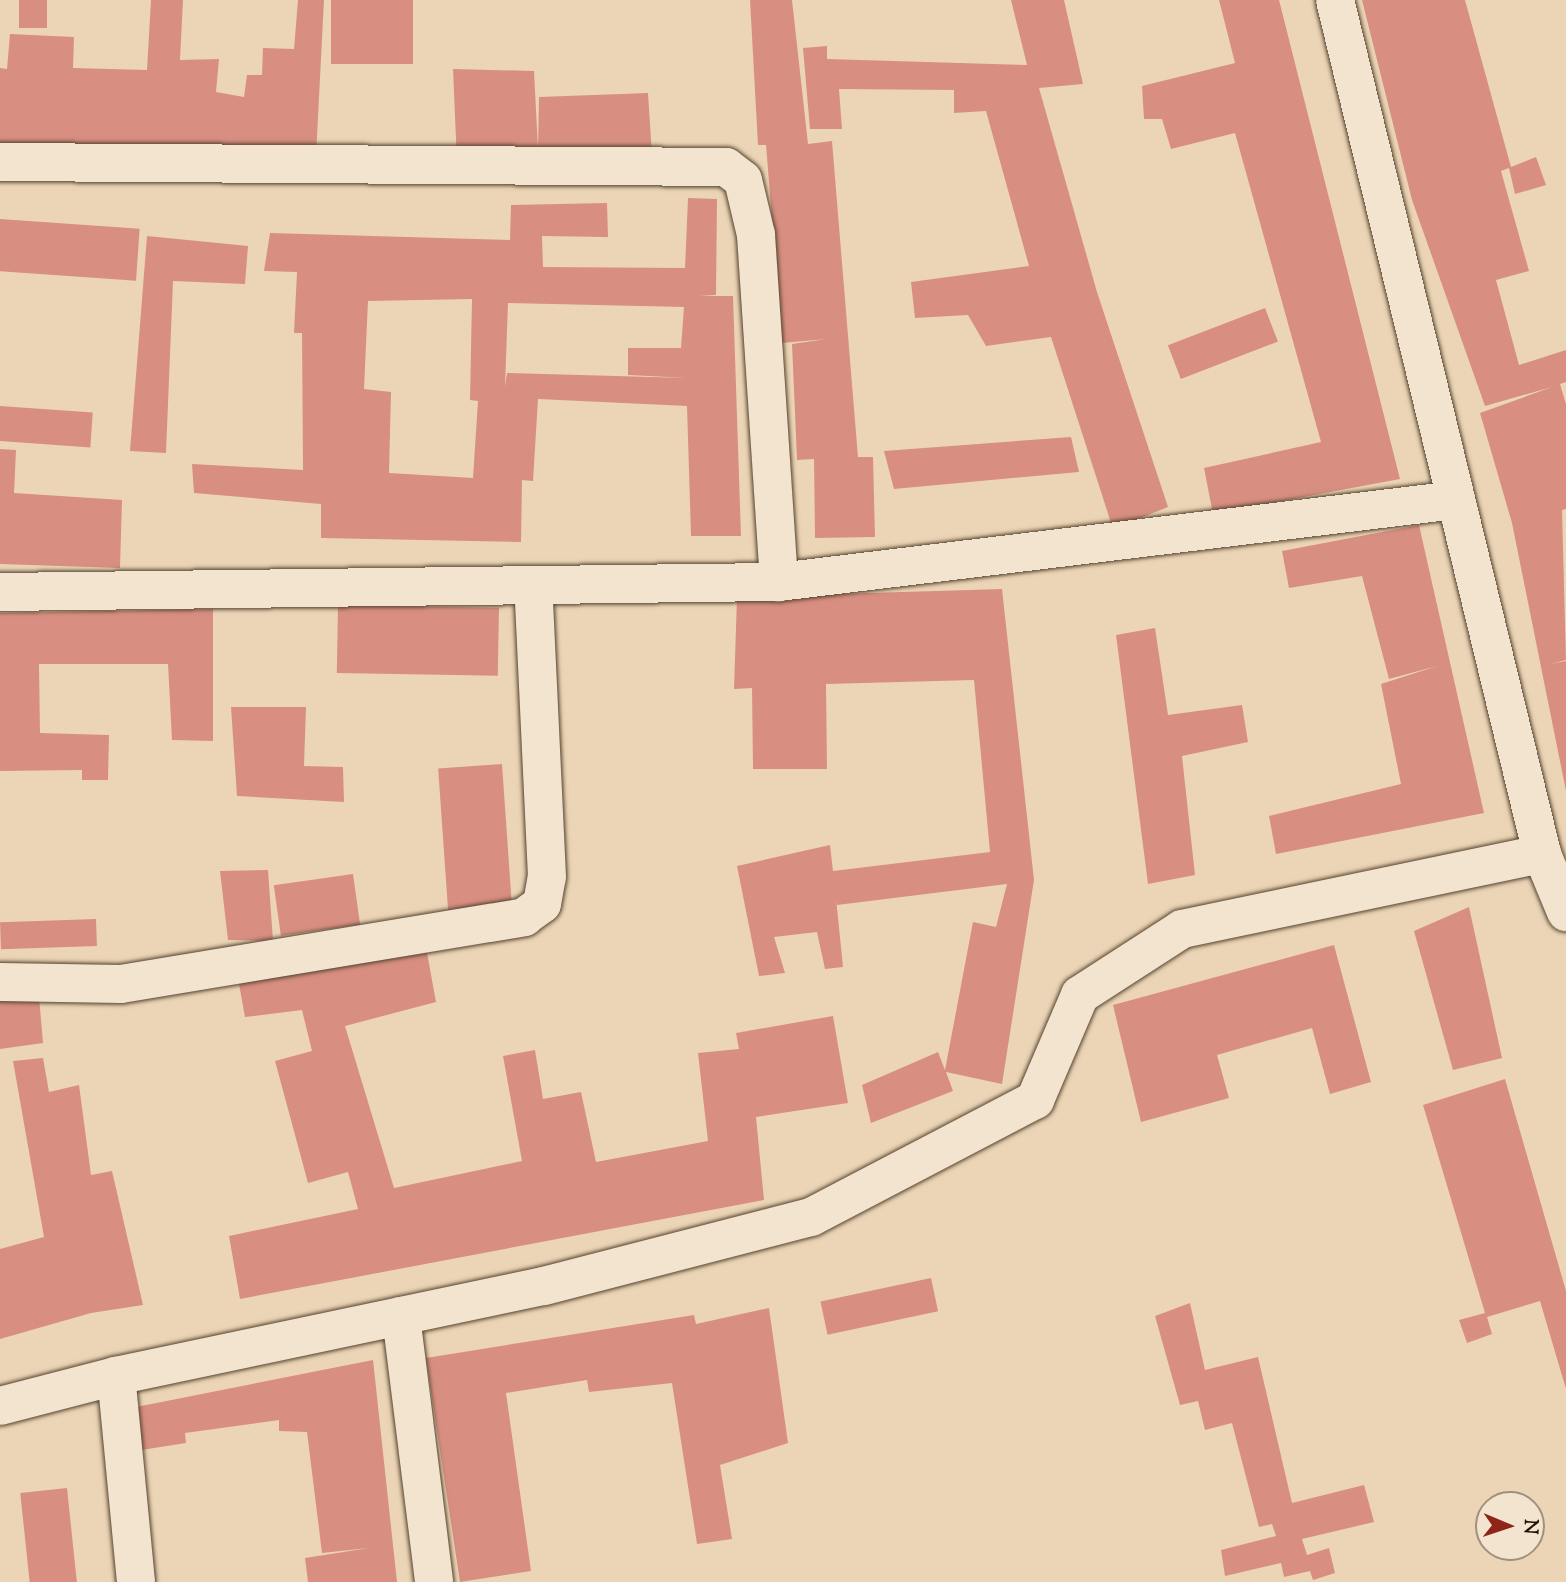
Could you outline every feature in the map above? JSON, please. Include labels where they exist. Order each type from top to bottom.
[{"type":"street","points":[[0,1406],[116,1376],[544,1286],[811,1217],[1035,1100],[1080,995],[1182,929],[1558,884],[1456,500],[1335,0]]},
{"type":"street","points":[[0,162],[726,167],[743,180],[756,235],[779,582]]},
{"type":"street","points":[[0,592],[779,582],[1456,500]]},
{"type":"street","points":[[0,982],[121,984],[524,917],[542,904],[547,877],[533,585]]},
{"type":"street","points":[[401,1316],[434,1582]]},
{"type":"street","points":[[116,1376],[136,1582]]},
{"type":"building","points":[[19,0],[47,0],[47,28],[19,28]]},
{"type":"building","points":[[151,0],[183,0],[180,60],[219,59],[216,92],[244,97],[247,75],[262,75],[263,48],[294,49],[298,0],[324,0],[316,156],[0,144],[0,68],[7,69],[10,34],[74,37],[73,68],[147,70]]},
{"type":"building","points":[[331,0],[413,0],[413,64],[331,64]]},
{"type":"building","points":[[750,0],[792,0],[808,144],[832,141],[858,457],[873,457],[875,537],[815,538],[814,459],[797,460],[792,344],[827,339],[782,343],[766,145],[758,145]]},
{"type":"building","points":[[1011,0],[1064,0],[1083,84],[1039,88],[1097,292],[1168,507],[1113,529],[1051,337],[986,346],[968,315],[915,318],[911,282],[1029,266],[986,111],[954,113],[954,90],[839,89],[842,129],[810,129],[803,48],[827,46],[827,59],[1027,65]]},
{"type":"building","points":[[1219,0],[1279,0],[1400,479],[1213,514],[1204,468],[1321,442],[1235,133],[1171,149],[1162,119],[1144,119],[1142,86],[1235,63]]},
{"type":"building","points":[[1362,0],[1465,0],[1511,167],[1536,157],[1546,185],[1515,194],[1509,168],[1501,171],[1529,271],[1496,280],[1519,365],[1566,350],[1566,382],[1560,384],[1566,404],[1566,509],[1562,510],[1566,660],[1550,664],[1566,661],[1566,791],[1512,523],[1480,413],[1552,387],[1485,406],[1412,200]]},
{"type":"building","points":[[453,69],[534,71],[538,149],[539,97],[648,93],[652,155],[457,163]]},
{"type":"building","points":[[688,198],[717,199],[716,295],[699,296],[733,296],[741,536],[691,536],[687,406],[538,399],[533,481],[522,480],[521,542],[321,538],[321,504],[194,493],[192,464],[303,470],[302,333],[294,333],[297,272],[264,271],[270,233],[510,240],[511,205],[607,203],[608,237],[542,236],[543,267],[685,268]],"holes":[[[472,299],[470,400],[478,401],[473,478],[389,473],[391,392],[364,389],[368,301]],[[508,303],[684,307],[681,348],[628,348],[628,375],[688,378],[507,373],[505,387]]]},
{"type":"building","points":[[0,219],[140,229],[136,281],[0,271]]},
{"type":"building","points":[[147,236],[248,246],[245,284],[173,281],[166,453],[130,451]]},
{"type":"building","points":[[1265,308],[1278,342],[1181,379],[1168,345]]},
{"type":"building","points":[[0,406],[93,412],[90,447],[0,441]]},
{"type":"building","points":[[1071,437],[1079,472],[894,489],[884,451]]},
{"type":"building","points":[[0,449],[16,450],[14,493],[122,500],[120,568],[0,564]]},
{"type":"building","points":[[1419,525],[1484,813],[1276,854],[1269,816],[1401,784],[1381,684],[1437,666],[1389,679],[1362,576],[1289,588],[1282,551]]},
{"type":"building","points":[[1002,589],[1034,880],[1002,1084],[946,1072],[953,1091],[871,1123],[862,1085],[938,1052],[945,1070],[973,922],[996,927],[1007,884],[837,905],[836,898],[843,967],[825,969],[817,932],[774,937],[785,973],[759,976],[737,866],[830,845],[833,871],[990,852],[974,680],[826,684],[827,769],[753,769],[752,688],[734,689],[737,597]]},
{"type":"building","points":[[338,605],[499,608],[498,676],[337,673]]},
{"type":"building","points":[[213,609],[213,741],[172,740],[168,664],[39,664],[40,733],[109,735],[108,780],[82,780],[82,770],[0,771],[0,613]]},
{"type":"building","points":[[1155,628],[1168,715],[1242,705],[1248,742],[1182,756],[1195,875],[1148,884],[1116,635]]},
{"type":"building","points":[[231,707],[306,707],[304,766],[343,767],[344,802],[237,796]]},
{"type":"building","points":[[502,764],[512,906],[448,910],[438,768]]},
{"type":"building","points":[[268,870],[273,941],[228,940],[220,871]]},
{"type":"building","points":[[353,874],[360,925],[281,936],[274,885]]},
{"type":"building","points":[[1469,907],[1502,1058],[1453,1070],[1414,931]]},
{"type":"building","points":[[96,919],[97,946],[1,949],[0,922]]},
{"type":"building","points":[[1334,945],[1371,1082],[1330,1094],[1312,1028],[1217,1055],[1229,1098],[1141,1122],[1113,1005]]},
{"type":"building","points":[[426,947],[436,1002],[345,1026],[394,1188],[522,1161],[503,1056],[535,1050],[543,1099],[581,1092],[596,1162],[708,1141],[698,1053],[739,1049],[736,1033],[833,1016],[848,1103],[756,1117],[764,1200],[240,1299],[229,1236],[358,1209],[348,1172],[308,1183],[275,1061],[312,1051],[302,1010],[245,1017],[239,984]]},
{"type":"building","points":[[38,985],[43,1043],[0,1049],[0,990]]},
{"type":"building","points":[[43,1058],[49,1092],[79,1085],[91,1175],[112,1171],[143,1305],[91,1313],[0,1339],[0,1249],[44,1237],[13,1061]]},
{"type":"building","points":[[1505,1079],[1566,1291],[1566,1389],[1540,1301],[1487,1317],[1492,1334],[1467,1343],[1459,1320],[1485,1313],[1423,1105]]},
{"type":"building","points":[[931,1278],[938,1311],[828,1335],[820,1301]]},
{"type":"building","points":[[1190,1303],[1205,1370],[1258,1357],[1292,1503],[1364,1485],[1374,1522],[1302,1539],[1307,1555],[1329,1548],[1335,1573],[1313,1580],[1310,1571],[1284,1577],[1281,1563],[1225,1576],[1221,1550],[1276,1536],[1272,1524],[1259,1527],[1232,1423],[1205,1430],[1198,1401],[1180,1405],[1155,1316]]},
{"type":"building","points":[[769,1308],[788,1443],[720,1465],[732,1539],[697,1544],[672,1383],[589,1392],[587,1380],[506,1393],[531,1571],[460,1582],[426,1358],[694,1315],[696,1324]]},
{"type":"building","points":[[373,1360],[397,1582],[308,1582],[305,1558],[369,1548],[322,1553],[307,1432],[279,1431],[279,1420],[185,1433],[186,1443],[135,1451],[131,1408]]},
{"type":"building","points":[[67,1488],[77,1582],[30,1582],[20,1493]]}]
